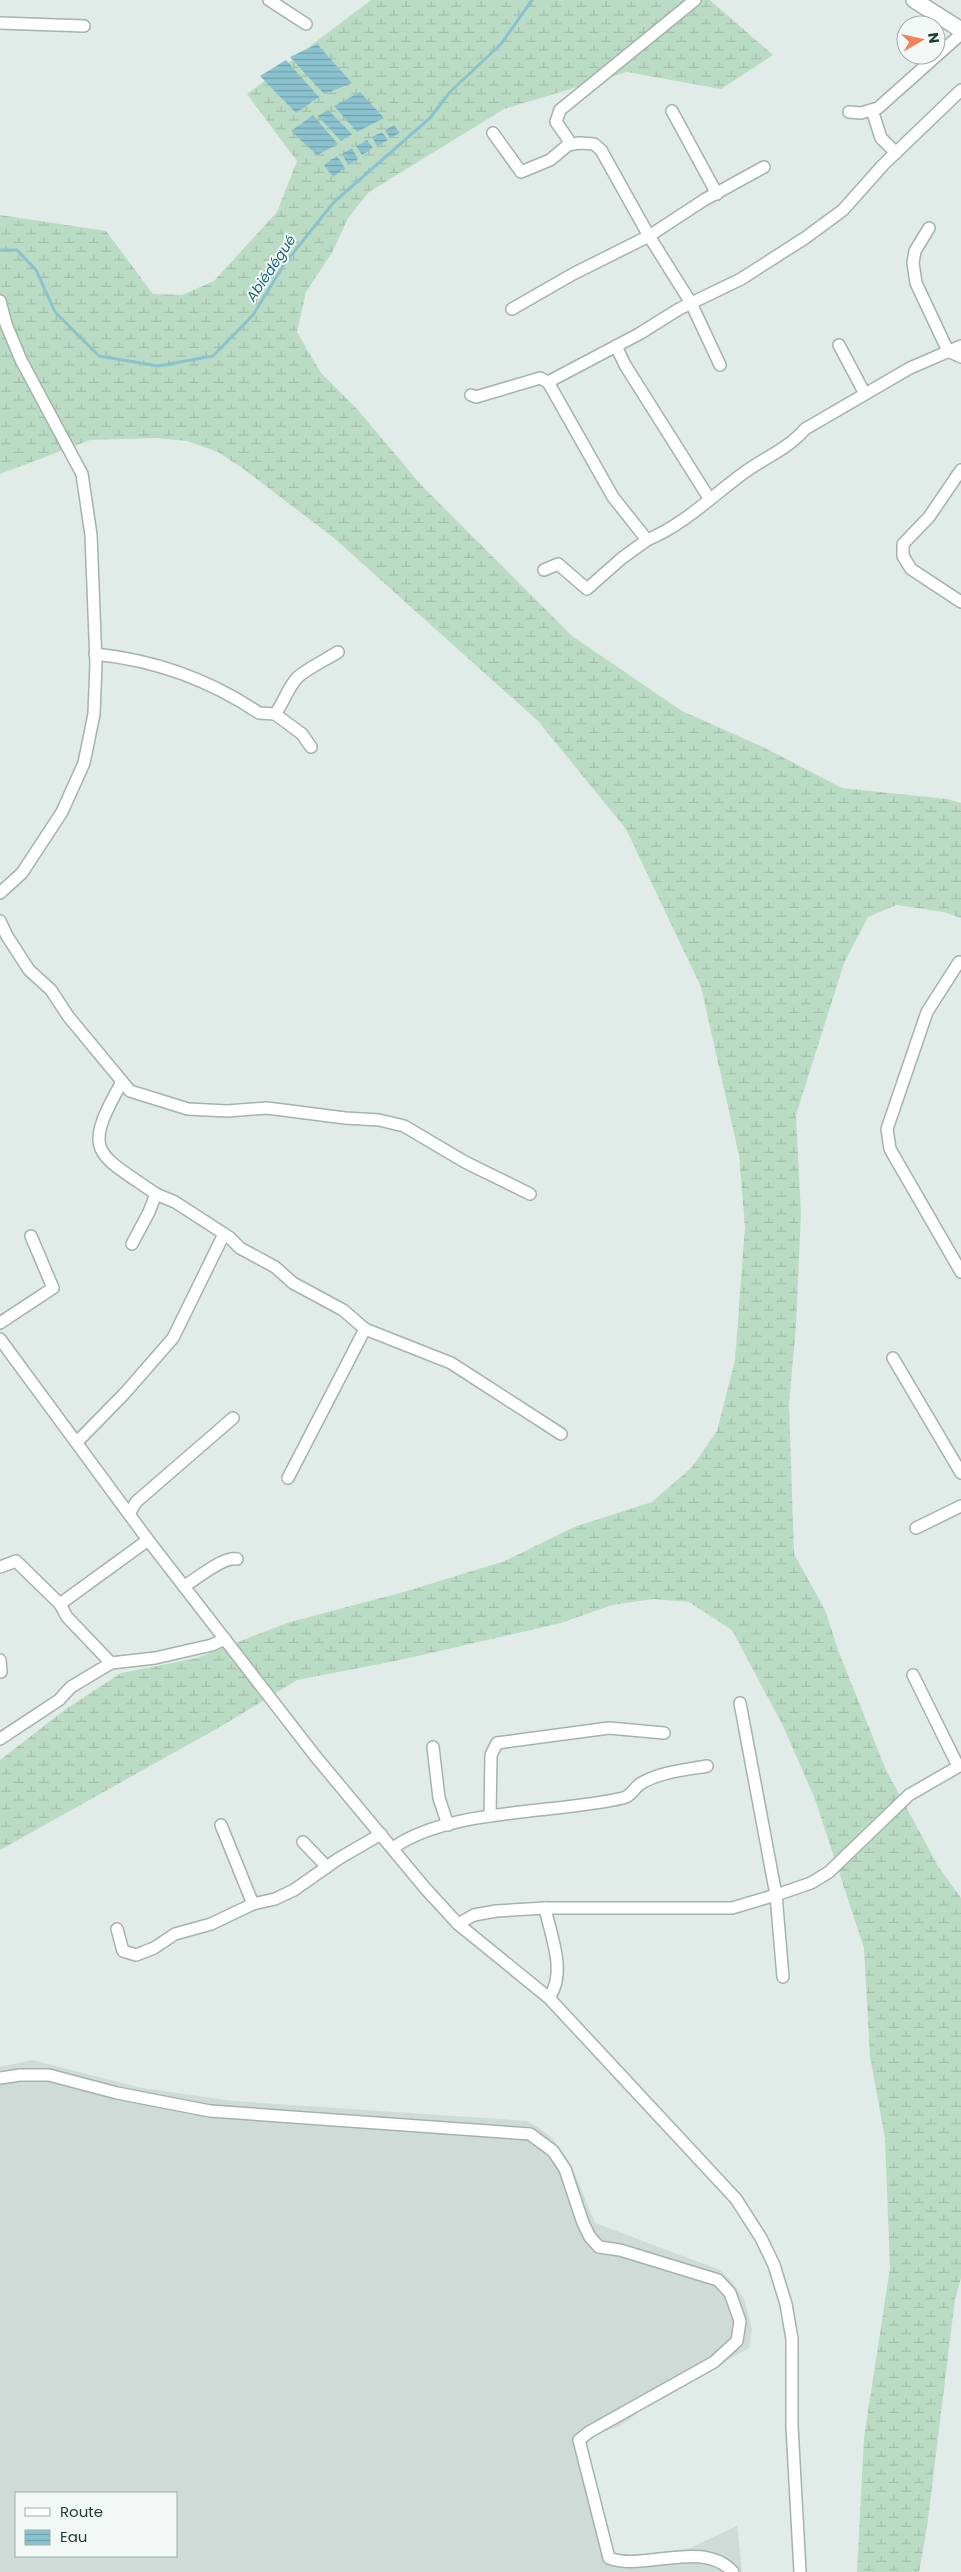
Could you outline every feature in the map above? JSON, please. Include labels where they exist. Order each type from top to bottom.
[{"type":"street","points":[[269,0],[306,24]]},
{"type":"street","points":[[568,145],[556,122],[560,110],[695,0]]},
{"type":"street","points":[[849,112],[861,113],[878,108],[961,32],[914,0]]},
{"type":"street","points":[[0,23],[84,26]]},
{"type":"street","points":[[548,382],[691,303],[741,279],[813,232],[843,210],[896,152],[961,90]]},
{"type":"street","points":[[872,110],[881,138],[896,152]]},
{"type":"street","points":[[672,111],[717,194]]},
{"type":"street","points":[[493,133],[521,172],[550,160],[568,145],[579,143],[594,144],[601,150],[649,236],[691,303],[720,365]]},
{"type":"street","points":[[512,309],[573,274],[649,236],[704,200],[764,167]]},
{"type":"street","points":[[929,228],[915,251],[913,263],[916,283],[948,351],[961,357]]},
{"type":"street","points":[[0,300],[6,324],[21,360],[82,474],[91,535],[95,654],[94,714],[84,763],[62,812],[22,873],[0,893]]},
{"type":"street","points":[[839,345],[865,394]]},
{"type":"street","points":[[616,346],[625,366],[709,498]]},
{"type":"street","points":[[544,570],[558,564],[586,589],[622,558],[647,540],[666,532],[690,516],[709,498],[748,470],[794,442],[805,429],[910,368],[961,346]]},
{"type":"street","points":[[471,395],[481,396],[540,378],[548,382],[613,496],[647,540]]},
{"type":"street","points":[[961,470],[929,517],[902,544],[902,556],[911,569],[961,602]]},
{"type":"street","points":[[275,714],[299,676],[338,652]]},
{"type":"street","points":[[95,654],[139,661],[187,676],[231,694],[259,713],[275,714],[302,734],[311,747]]},
{"type":"street","points":[[0,921],[19,956],[51,990],[68,1016],[130,1091],[188,1109],[227,1111],[267,1108],[344,1118],[379,1120],[404,1126],[465,1162],[530,1194]]},
{"type":"street","points":[[958,962],[927,1012],[887,1128],[890,1149],[961,1272]]},
{"type":"street","points":[[122,1082],[103,1115],[98,1137],[100,1148],[117,1168],[156,1194],[176,1202],[224,1234],[240,1248],[275,1267],[293,1283],[342,1310],[364,1329],[451,1363],[561,1434]]},
{"type":"street","points":[[132,1244],[156,1194]]},
{"type":"street","points":[[77,1442],[125,1393],[173,1338],[224,1234]]},
{"type":"street","points":[[0,1323],[53,1288],[30,1236]]},
{"type":"street","points":[[288,1478],[364,1329]]},
{"type":"street","points":[[0,1338],[148,1540],[316,1757],[381,1834],[458,1924],[549,1998],[736,2200],[761,2238],[774,2265],[786,2304],[792,2339],[792,2426],[800,2572]]},
{"type":"street","points":[[892,1358],[961,1473]]},
{"type":"street","points":[[129,1514],[136,1502],[233,1418]]},
{"type":"street","points":[[916,1528],[961,1506]]},
{"type":"street","points":[[60,1604],[148,1540]]},
{"type":"street","points":[[184,1586],[222,1561],[230,1557],[237,1559]]},
{"type":"street","points":[[0,1567],[16,1561],[60,1604],[67,1616],[111,1663]]},
{"type":"street","points":[[0,1739],[59,1700],[71,1688],[111,1663],[156,1658],[212,1645],[225,1639]]},
{"type":"street","points":[[0,1660],[1,1672]]},
{"type":"street","points":[[458,1924],[474,1916],[496,1911],[545,1908],[732,1908],[811,1883],[829,1872],[909,1795],[960,1766],[913,1675]]},
{"type":"street","points":[[740,1702],[776,1895],[783,1977]]},
{"type":"street","points":[[490,1816],[491,1755],[497,1743],[609,1728],[664,1733]]},
{"type":"street","points":[[433,1746],[439,1798],[448,1826]]},
{"type":"street","points":[[393,1848],[408,1837],[490,1816],[589,1805],[626,1797],[640,1784],[662,1775],[707,1766]]},
{"type":"street","points":[[221,1825],[253,1904]]},
{"type":"street","points":[[117,1929],[123,1951],[136,1955],[154,1948],[175,1934],[211,1924],[253,1904],[294,1890],[381,1834]]},
{"type":"street","points":[[303,1842],[327,1867]]},
{"type":"street","points":[[545,1908],[558,1969],[556,1988],[549,1998]]},
{"type":"street","points":[[0,2078],[49,2074],[117,2093],[210,2111],[530,2134],[553,2151],[566,2169],[583,2222],[590,2237],[599,2247],[620,2250],[718,2280],[730,2293],[740,2321],[737,2341],[714,2362],[589,2432],[579,2440],[609,2558],[618,2565],[640,2566],[709,2558],[724,2565],[733,2572]]},
{"type":"shaded area","points":[[32,2060],[142,2088],[233,2101],[527,2121],[552,2138],[571,2165],[595,2223],[720,2270],[733,2283],[744,2299],[752,2329],[749,2348],[658,2398],[620,2426],[590,2436],[585,2442],[614,2551],[619,2559],[690,2548],[737,2526],[742,2572],[0,2572],[0,2067]]},
{"type":"green space","points":[[371,0],[710,0],[773,55],[721,89],[627,72],[504,109],[369,192],[348,218],[333,251],[306,292],[297,332],[321,373],[357,409],[422,486],[572,636],[682,711],[763,747],[842,788],[947,799],[961,803],[961,918],[944,912],[896,905],[868,917],[844,963],[796,1115],[801,1214],[796,1326],[789,1404],[794,1554],[825,1610],[838,1650],[886,1770],[938,1866],[961,1898],[961,2278],[955,2299],[927,2527],[919,2572],[857,2572],[864,2438],[890,2268],[885,2138],[870,2056],[864,1948],[815,1799],[783,1726],[732,1630],[689,1602],[654,1599],[612,1605],[561,1623],[395,1661],[297,1680],[225,1724],[0,1850],[0,1760],[66,1709],[121,1673],[197,1658],[287,1623],[407,1591],[505,1561],[574,1527],[652,1502],[692,1467],[717,1431],[735,1360],[745,1227],[739,1155],[701,987],[626,829],[538,721],[334,538],[245,470],[218,452],[187,441],[156,438],[90,440],[0,474],[0,215],[106,231],[153,294],[182,295],[214,281],[277,212],[297,161],[247,94]]},
{"type":"water","points":[[317,44],[352,83],[324,94],[290,57]]},
{"type":"water","points":[[286,60],[319,97],[296,113],[260,76]]},
{"type":"water","points":[[360,92],[384,118],[357,132],[334,106]]},
{"type":"water","points":[[328,110],[352,134],[341,141],[318,116]]},
{"type":"water","points":[[313,115],[338,144],[317,155],[291,131]]},
{"type":"water","points":[[394,125],[400,133],[390,138],[385,130]]},
{"type":"water","points":[[382,132],[388,140],[377,146],[372,137]]},
{"type":"water","points":[[367,140],[373,148],[362,155],[356,146]]},
{"type":"water","points":[[352,148],[358,159],[348,165],[342,154]]},
{"type":"water","points":[[337,156],[345,168],[333,177],[324,165]]},
{"type":"waterway","name":"Abiédégué","points":[[0,250],[17,250],[36,270],[55,312],[99,356],[158,366],[213,356],[253,315],[285,263],[334,202],[430,118],[450,92],[501,44],[532,0]]}]
